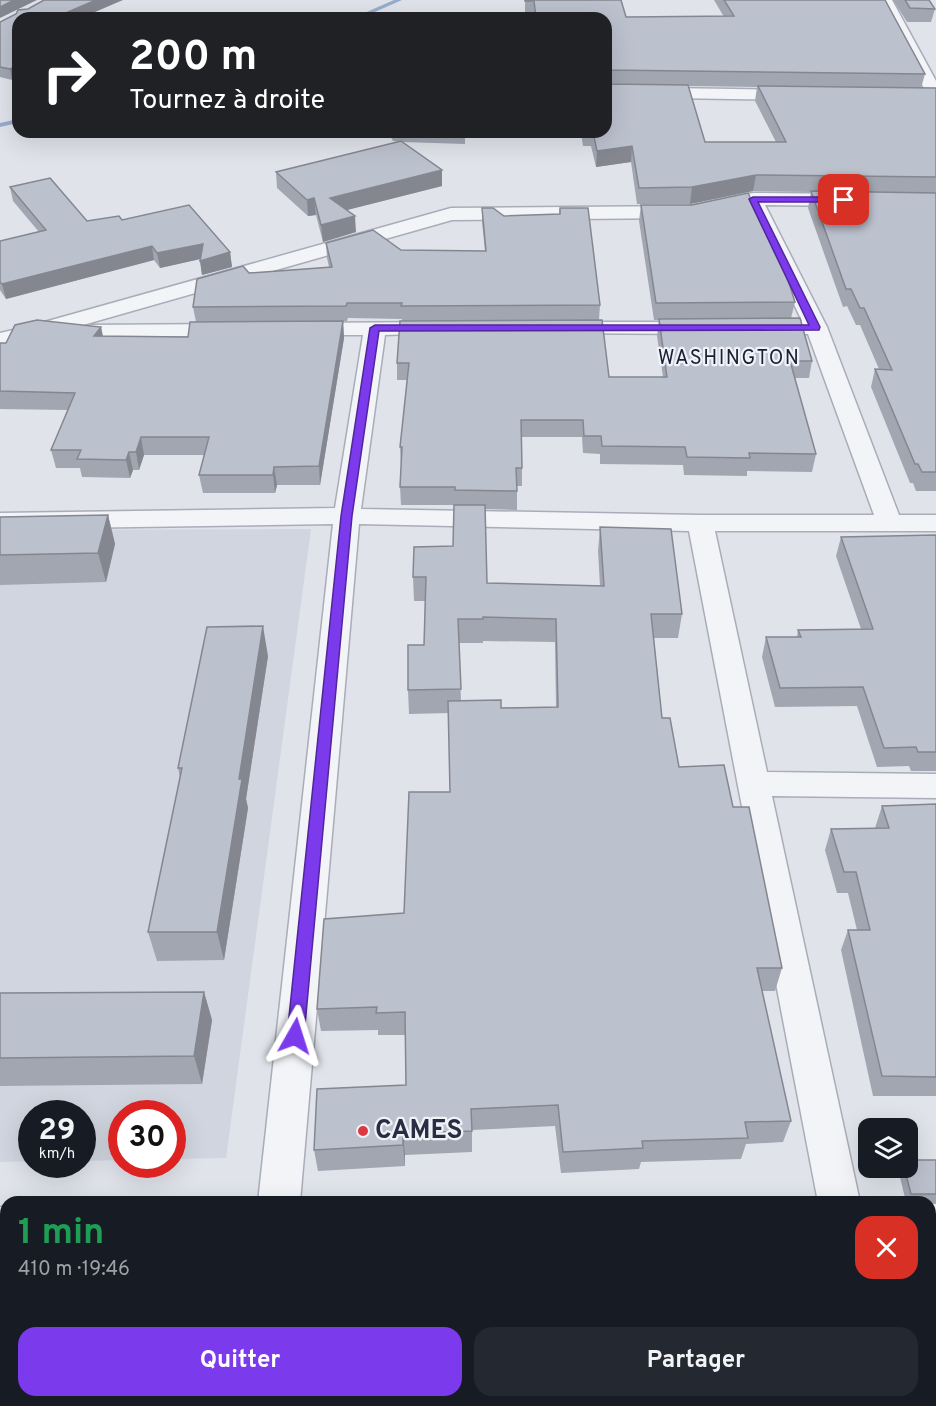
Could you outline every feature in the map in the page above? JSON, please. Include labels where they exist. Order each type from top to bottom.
[{"type":"street","points":[[885,0],[936,96],[912,96]]},
{"type":"street","points":[[612,92],[818,95]]},
{"type":"street","points":[[0,339],[33,332],[451,214],[690,212],[753,199],[867,200]]},
{"type":"street","points":[[753,199],[816,327],[889,522]]},
{"type":"street","points":[[744,328],[816,327]]},
{"type":"street","points":[[280,1196],[347,516],[375,328]]},
{"type":"street","points":[[281,329],[458,328]]},
{"type":"street","points":[[542,328],[720,328]]},
{"type":"street","points":[[33,332],[257,329]]},
{"type":"street","points":[[0,521],[347,516],[700,523],[936,523]]},
{"type":"street","points":[[700,523],[838,1196]]},
{"type":"street","points":[[753,784],[936,786]]},
{"type":"shaded area","points":[[311,529],[226,1158],[186,1159],[186,1100],[108,1100],[108,1160],[96,1161],[96,1100],[18,1100],[18,1161],[0,1162],[0,530]]},
{"type":"building","points":[[0,0],[14,0],[0,7]]},
{"type":"building","points":[[44,0],[96,0],[68,12],[17,12]]},
{"type":"building","points":[[621,0],[626,17],[734,16],[724,0],[885,0],[925,74],[612,70],[612,12],[535,12],[534,1],[525,1]]},
{"type":"building","points":[[905,0],[929,0],[935,9],[910,8]]},
{"type":"building","points":[[12,16],[12,68],[10,69],[0,67],[0,22]]},
{"type":"building","points":[[612,84],[688,85],[705,142],[786,142],[758,86],[936,88],[936,177],[756,175],[692,187],[639,188],[632,146],[597,151],[594,138],[612,138]]},
{"type":"building","points":[[401,141],[442,170],[330,198],[355,216],[321,225],[314,198],[307,200],[276,172]]},
{"type":"building","points":[[50,178],[87,221],[119,216],[122,220],[189,205],[230,252],[200,261],[203,244],[157,253],[152,246],[2,284],[0,282],[0,241],[46,230],[10,187]]},
{"type":"building","points":[[811,191],[936,193],[936,472],[922,472],[918,464],[915,464],[875,369],[892,370],[864,308],[860,308],[851,289],[846,289]]},
{"type":"building","points":[[748,193],[783,264],[795,302],[656,303],[641,205],[692,205]]},
{"type":"building","points":[[482,208],[493,208],[504,216],[560,214],[560,208],[588,208],[600,305],[401,306],[402,303],[347,303],[346,306],[193,307],[197,279],[243,266],[249,273],[332,267],[326,243],[373,230],[401,250],[486,251]]},
{"type":"building","points":[[800,318],[812,361],[790,361],[816,454],[749,453],[750,458],[687,457],[685,447],[602,446],[601,436],[584,436],[583,420],[521,420],[522,468],[516,468],[517,491],[455,490],[455,487],[400,487],[402,447],[400,447],[409,363],[397,363],[400,321],[602,320],[609,377],[667,377],[659,319]]},
{"type":"building","points":[[37,320],[101,327],[94,336],[188,337],[190,322],[343,321],[319,466],[274,467],[273,475],[199,475],[209,437],[141,437],[136,452],[129,452],[126,460],[77,459],[81,450],[51,450],[75,393],[0,391],[0,343],[6,343],[15,325]]},
{"type":"building","points":[[454,505],[485,505],[487,583],[604,586],[600,527],[671,529],[682,614],[651,614],[662,718],[670,718],[679,767],[724,765],[733,807],[749,807],[782,968],[757,968],[791,1121],[745,1122],[748,1138],[642,1141],[643,1148],[563,1152],[558,1105],[471,1109],[472,1131],[403,1133],[403,1145],[314,1150],[317,1089],[406,1085],[405,1012],[376,1013],[377,1007],[317,1009],[324,919],[404,913],[409,792],[450,792],[448,701],[501,700],[501,708],[558,707],[556,619],[483,617],[483,619],[458,619],[461,689],[408,690],[408,645],[424,645],[426,577],[413,577],[414,547],[453,546]]},
{"type":"building","points":[[108,515],[98,553],[0,555],[0,517]]},
{"type":"building","points":[[936,535],[936,752],[918,752],[916,747],[884,748],[863,687],[780,688],[766,637],[801,637],[798,630],[873,629],[841,537]]},
{"type":"building","points":[[263,626],[239,779],[242,779],[217,932],[148,932],[182,768],[178,768],[207,627]]},
{"type":"building","points":[[936,804],[936,1077],[882,1076],[848,930],[870,930],[856,872],[844,872],[831,829],[889,828],[882,806]]},
{"type":"building","points":[[204,992],[194,1056],[0,1058],[0,993]]},
{"type":"building","points":[[918,1160],[936,1160],[936,1194],[911,1194],[907,1178],[918,1178]]},
{"type":"waterway","points":[[370,12],[399,0]]},
{"type":"waterway","points":[[0,125],[12,122]]},
{"type":"place","name":"CAMES","points":[[363,1131]]},
{"type":"district","name":"WASHINGTON","points":[[729,359]]},
{"type":"route","points":[[295,1036],[347,516],[375,328],[816,327],[753,199],[844,200]]}]
